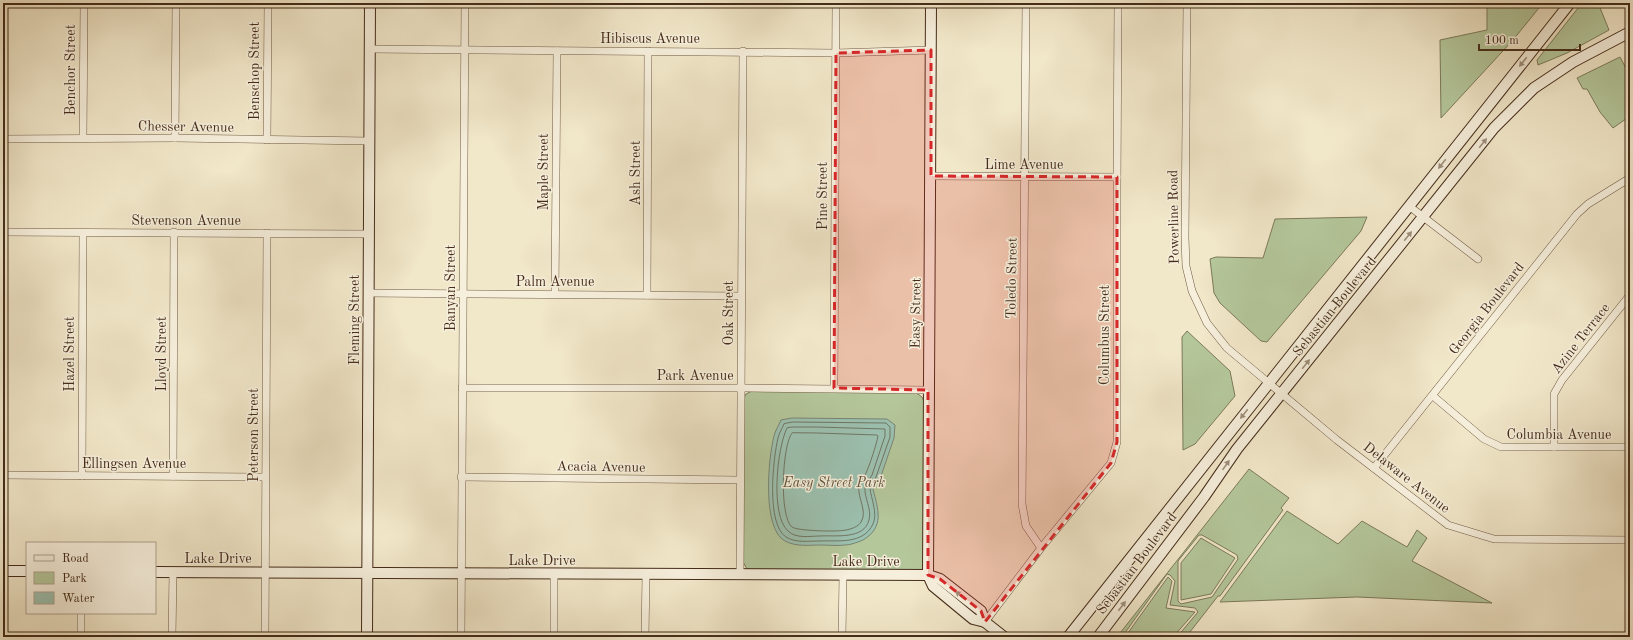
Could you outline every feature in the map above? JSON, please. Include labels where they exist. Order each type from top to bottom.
[{"type":"street","name":"Benchor Street","points":[[83,138],[84,3]]},
{"type":"street","points":[[175,138],[176,3]]},
{"type":"street","name":"Benschop Street","points":[[267,140],[268,3]]},
{"type":"street","name":"Fleming Street","points":[[367,637],[370,3]]},
{"type":"street","name":"Banyan Street","points":[[461,637],[465,3]]},
{"type":"street","name":"Pine Street","points":[[834,388],[836,3]]},
{"type":"street","name":"Easy Street","points":[[928,576],[931,3]]},
{"type":"street","name":"Toledo Street","points":[[1026,3],[1022,504],[1026,526],[1041,548]]},
{"type":"street","name":"Columbus Street","points":[[985,622],[1041,548],[1111,463],[1117,442],[1118,3]]},
{"type":"street","name":"Powerline Road","points":[[1187,3],[1185,237],[1186,266],[1192,291],[1207,323],[1227,348],[1281,394]]},
{"type":"street","name":"Sebastian Boulevard","points":[[1068,637],[1570,3]]},
{"type":"street","name":"Sebastian Boulevard","points":[[1098,637],[1204,497],[1237,449],[1494,128],[1534,88],[1572,62],[1630,32]]},
{"type":"street","name":"Hibiscus Avenue","points":[[370,49],[743,51],[836,53],[931,50]]},
{"type":"street","name":"Maple Street","points":[[555,294],[557,51]]},
{"type":"street","name":"Ash Street","points":[[647,295],[648,51]]},
{"type":"street","name":"Oak Street","points":[[740,575],[743,51]]},
{"type":"street","name":"Chesser Avenue","points":[[3,139],[175,138],[369,140]]},
{"type":"street","name":"Lime Avenue","points":[[931,176],[1117,178]]},
{"type":"street","name":"Georgia Boulevard","points":[[1374,468],[1577,214],[1588,204],[1630,178]]},
{"type":"street","points":[[1409,206],[1478,259]]},
{"type":"street","name":"Stevenson Avenue","points":[[3,232],[368,234]]},
{"type":"street","name":"Lloyd Street","points":[[173,476],[174,232]]},
{"type":"street","name":"Hazel Street","points":[[82,233],[82,476]]},
{"type":"street","name":"Peterson Street","points":[[265,637],[267,233]]},
{"type":"street","name":"Palm Avenue","points":[[368,293],[741,296]]},
{"type":"street","name":"Azine Terrace","points":[[1554,447],[1554,394],[1562,380],[1630,295]]},
{"type":"street","name":"Park Avenue","points":[[462,388],[834,388],[928,390]]},
{"type":"street","name":"Delaware Avenue","points":[[1281,394],[1448,525],[1494,539],[1630,540]]},
{"type":"street","name":"Columbia Avenue","points":[[1433,396],[1484,439],[1501,447],[1630,447]]},
{"type":"street","name":"Ellingsen Avenue","points":[[3,475],[265,477]]},
{"type":"street","name":"Acacia Avenue","points":[[461,477],[740,480]]},
{"type":"street","points":[[3,571],[26,571]]},
{"type":"street","name":"Lake Drive","points":[[156,572],[928,576]]},
{"type":"street","points":[[172,637],[173,572]]},
{"type":"street","points":[[554,574],[554,637]]},
{"type":"street","points":[[645,637],[646,574]]},
{"type":"street","points":[[843,575],[842,636],[850,637]]},
{"type":"street","points":[[928,576],[932,586],[973,619],[985,622],[1004,637]]},
{"type":"street","points":[[81,614],[81,637]]},
{"type":"highlighted area","points":[[931,50],[931,176],[1117,177],[1117,442],[1111,463],[985,622],[981,611],[940,579],[928,575],[928,390],[834,388],[836,53]]},
{"type":"green space","points":[[1487,3],[1543,3],[1513,40],[1441,118],[1440,40],[1487,30]]},
{"type":"green space","points":[[1582,3],[1598,3],[1609,30],[1567,53],[1538,65],[1537,60]]},
{"type":"green space","points":[[1620,57],[1630,76],[1630,116],[1613,128],[1600,112],[1587,89],[1583,89],[1577,78]]},
{"type":"green space","points":[[1367,217],[1361,231],[1267,342],[1261,341],[1220,303],[1214,293],[1210,259],[1216,257],[1263,258],[1275,219]]},
{"type":"green space","points":[[1187,331],[1230,371],[1235,396],[1195,444],[1183,450],[1182,337]]},
{"type":"green space","name":"Easy Street Park","points":[[752,391],[915,392],[922,397],[925,404],[925,565],[922,570],[747,569],[743,562],[743,400],[746,394]]},
{"type":"green space","points":[[1249,469],[1289,498],[1281,508],[1283,510],[1220,596],[1218,596],[1186,637],[1177,637],[1198,612],[1195,608],[1170,605],[1175,581],[1170,575],[1167,574],[1122,637],[1117,637]],"holes":[[[1199,535],[1202,535],[1237,555],[1238,559],[1212,597],[1181,604],[1178,601],[1178,561]]]},
{"type":"green space","points":[[1287,511],[1338,544],[1362,521],[1407,547],[1417,530],[1427,538],[1412,561],[1492,603],[1357,597],[1220,602]]},
{"type":"green space","points":[[1201,538],[1235,558],[1211,594],[1181,600],[1181,563]]},
{"type":"green space","points":[[1168,577],[1172,581],[1166,608],[1195,612],[1173,637],[1125,637]]},
{"type":"water","points":[[792,418],[887,419],[895,425],[894,438],[880,479],[873,489],[878,510],[877,523],[875,529],[863,540],[847,545],[803,545],[789,543],[778,534],[773,523],[770,509],[770,460],[775,434],[781,420]]}]
